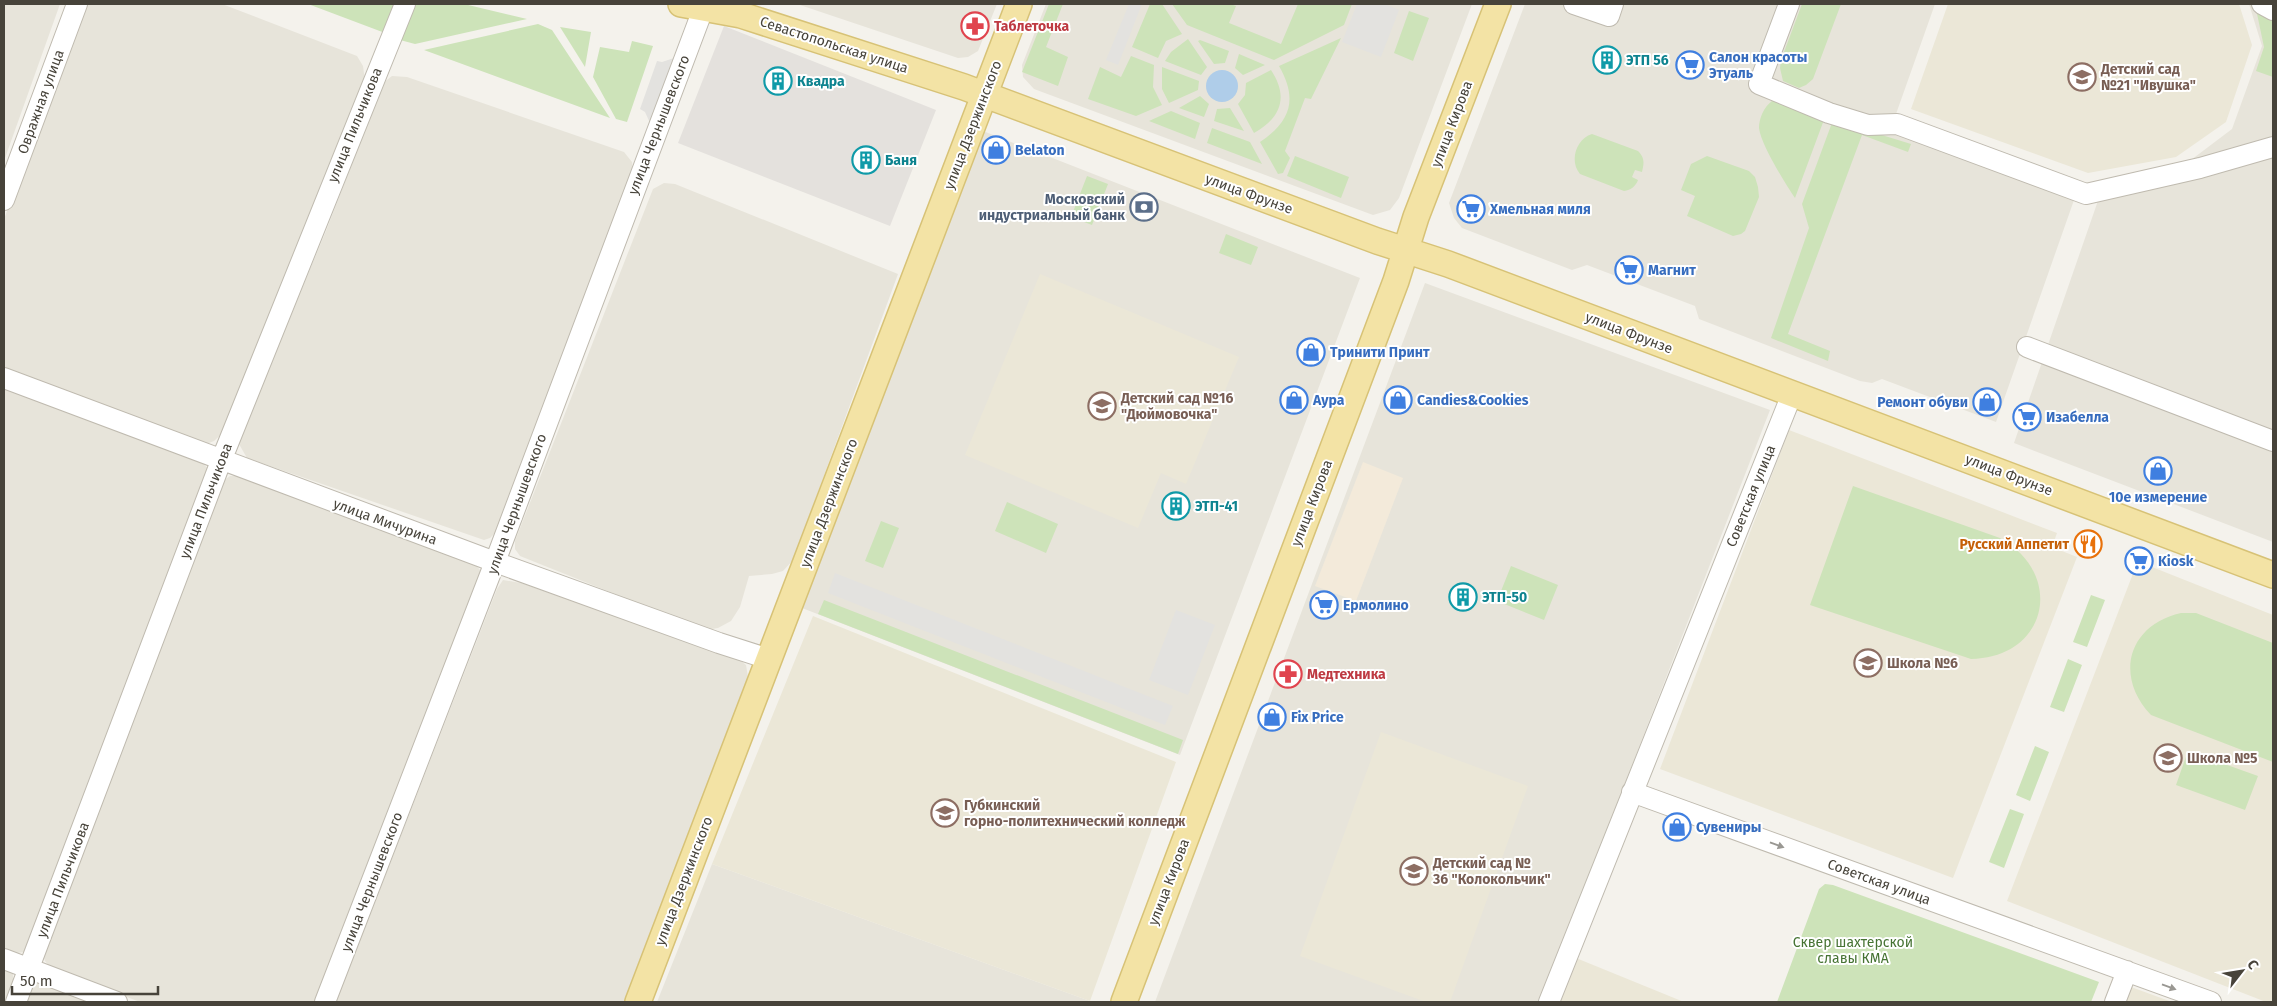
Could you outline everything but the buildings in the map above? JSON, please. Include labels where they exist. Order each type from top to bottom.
[{"type":"main road","name":"улица Дзержинского","points":[[638,1002],[1019,4]]},
{"type":"main road","name":"улица Кирова","points":[[1124,1002],[1406,251],[1416,217],[1498,4]]},
{"type":"main road","name":"Севастопольская улица","points":[[696,5],[741,14],[984,95]]},
{"type":"main road","name":"улица Фрунзе","points":[[984,95],[1406,251],[1448,264],[2273,575]]},
{"type":"street","name":"Овражная улица","points":[[4,200],[77,4]]},
{"type":"street","name":"улица Пильчикова","points":[[16,1002],[221,461],[405,4]]},
{"type":"street","points":[[1574,4],[1609,16],[1613,4]]},
{"type":"street","points":[[1789,4],[1760,84],[1829,113],[1868,125],[1897,124],[2086,194],[2200,168],[2273,147]]},
{"type":"street","points":[[2262,4],[2273,10]]},
{"type":"street","name":"улица Чернышевского","points":[[325,1002],[495,562],[696,5]]},
{"type":"street","points":[[2028,347],[2273,441]]},
{"type":"street","name":"улица Мичурина","points":[[4,378],[221,461],[495,562],[718,643],[769,659]]},
{"type":"street","name":"Советская улица","points":[[1549,1002],[1792,394]]},
{"type":"street","name":"Советская улица","points":[[1632,792],[2211,1002]]},
{"type":"street","points":[[4,959],[117,1002]]},
{"type":"street","points":[[2115,1002],[2127,971]]},
{"type":"shaded area","points":[[4,4],[60,4],[4,161]]},
{"type":"shaded area","points":[[85,4],[222,4],[357,56],[363,66],[365,81],[224,432],[214,441],[201,446],[4,370],[4,219]]},
{"type":"shaded area","points":[[797,4],[997,4],[978,51],[968,57],[958,58]]},
{"type":"shaded area","points":[[1046,4],[1472,4],[1399,198],[1390,210],[1373,215],[1034,89],[1023,77],[1022,65]]},
{"type":"shaded area","points":[[1129,4],[1142,4],[1118,65],[1106,60]]},
{"type":"shaded area","points":[[1357,4],[1384,4],[1399,10],[1381,57],[1342,42]]},
{"type":"shaded area","points":[[1525,4],[1935,4],[1896,114],[2080,183],[1996,422],[1882,379],[1872,383],[1860,381],[1699,319],[1695,306],[1587,265],[1572,270],[1462,228],[1454,218],[1449,203]]},
{"type":"shaded area","name":"Детский сад №21 \"Ивушка\"","points":[[1948,4],[2239,4],[2252,45],[2226,122],[2176,157],[2088,173],[1911,109]]},
{"type":"shaded area","points":[[2249,4],[2273,4],[2273,542],[2014,443],[2101,192],[2183,166],[2232,129],[2262,46]]},
{"type":"shaded area","points":[[724,26],[936,110],[890,226],[678,143]]},
{"type":"shaded area","points":[[674,58],[650,123],[645,112],[640,109],[657,61],[662,62]]},
{"type":"shaded area","points":[[392,76],[407,77],[624,152],[632,162],[633,173],[566,344],[496,532],[490,538],[484,540],[247,458],[239,444],[241,434],[326,231],[383,83]]},
{"type":"shaded area","points":[[983,131],[1360,278],[1180,755],[802,608]]},
{"type":"shaded area","points":[[664,183],[675,184],[898,274],[793,560],[783,571],[749,576],[740,607],[731,621],[718,628],[705,630],[520,556],[515,549],[515,541],[653,189]]},
{"type":"shaded area","name":"Детский сад №16 \"Дюймовочка\"","points":[[1040,274],[1239,357],[1186,484],[1161,473],[1138,528],[965,455]]},
{"type":"shaded area","points":[[1425,283],[1770,410],[1540,1002],[1155,1002]]},
{"type":"shaded area","points":[[4,386],[202,462],[208,469],[25,952],[16,953],[4,949]]},
{"type":"shaded area","name":"Школа №6","points":[[1789,430],[2057,533],[2052,547],[2077,557],[1953,878],[1660,769]]},
{"type":"shaded area","points":[[1363,462],[1403,478],[1356,601],[1315,586]]},
{"type":"shaded area","points":[[230,476],[241,476],[474,563],[480,570],[481,580],[317,1002],[140,1002],[51,968],[45,961],[43,954],[223,481]]},
{"type":"shaded area","name":"Школа №5","points":[[2147,565],[2273,615],[2273,1002],[2266,1002],[2007,901],[2134,571],[2144,574]]},
{"type":"shaded area","points":[[835,573],[1173,706],[1165,725],[828,593]]},
{"type":"shaded area","points":[[503,580],[521,583],[740,660],[746,665],[748,677],[624,1002],[336,1002],[497,589]]},
{"type":"shaded area","points":[[1176,610],[1215,625],[1188,695],[1149,680]]},
{"type":"shaded area","name":"Губкинский горно-политехнический колледж","points":[[813,616],[1176,762],[1090,1001],[712,864]]},
{"type":"shaded area","name":"Детский сад № 36 \"Колокольчик\"","points":[[1381,732],[1528,786],[1450,1002],[1426,1002],[1300,956]]},
{"type":"shaded area","points":[[712,864],[1090,1001],[1090,1002],[657,1002]]},
{"type":"shaded area","points":[[1576,958],[1684,1002],[1559,1002]]},
{"type":"shaded area","points":[[4,967],[13,974],[13,986],[7,1002],[4,1002]]},
{"type":"shaded area","points":[[35,980],[99,1002],[23,1002],[27,990]]},
{"type":"shaded area","points":[[2131,987],[2172,1002],[2126,1002]]},
{"type":"green space","points":[[308,4],[396,4],[385,33]]},
{"type":"green space","points":[[415,4],[464,4],[527,19],[415,44],[400,40]]},
{"type":"green space","points":[[1049,4],[1063,4],[1046,47],[1068,57],[1058,86],[1022,72]]},
{"type":"green space","points":[[1150,4],[1162,4],[1182,34],[1166,41],[1158,58],[1132,47]]},
{"type":"green space","points":[[1172,4],[1230,4],[1236,6],[1229,23],[1281,44],[1298,4],[1352,4],[1344,25],[1274,60],[1187,25]]},
{"type":"green space","points":[[1802,4],[1841,4],[1813,79],[1799,88],[1783,81],[1780,68],[1781,60]]},
{"type":"green space","points":[[2256,9],[2273,19],[2273,77],[2256,71],[2264,47]]},
{"type":"green space","points":[[1409,11],[1429,18],[1413,61],[1394,53]]},
{"type":"green space","points":[[538,24],[552,30],[610,118],[424,50]]},
{"type":"green space","points":[[560,27],[591,32],[585,67]]},
{"type":"green space","points":[[1341,38],[1311,99],[1305,98],[1285,151],[1290,158],[1283,173],[1278,174],[1260,142],[1279,126],[1288,108],[1290,99],[1288,89],[1279,66]]},
{"type":"green space","points":[[1188,39],[1207,67],[1201,75],[1165,61],[1171,52]]},
{"type":"green space","points":[[1200,40],[1229,51],[1225,63],[1214,64],[1198,41]]},
{"type":"green space","points":[[632,41],[653,46],[627,122],[616,119],[593,77],[600,47],[629,52]]},
{"type":"green space","points":[[1239,54],[1265,65],[1243,75],[1235,68]]},
{"type":"green space","points":[[1131,56],[1154,65],[1153,87],[1162,105],[1136,116],[1088,99],[1100,67],[1121,77]]},
{"type":"green space","points":[[1162,67],[1199,81],[1198,90],[1169,103],[1162,89]]},
{"type":"green space","points":[[1271,70],[1280,89],[1281,98],[1279,106],[1271,121],[1254,133],[1238,104],[1245,95],[1246,83]]},
{"type":"green space","points":[[1200,96],[1209,104],[1204,117],[1179,108]]},
{"type":"green space","points":[[1772,101],[1779,101],[1825,117],[1795,198],[1774,164],[1764,144],[1759,128],[1764,110]]},
{"type":"green space","points":[[1230,108],[1244,131],[1214,121],[1217,109]]},
{"type":"green space","points":[[1171,111],[1200,123],[1195,139],[1149,121]]},
{"type":"green space","points":[[1833,120],[1911,144],[1908,152],[1862,135],[1788,334],[1830,351],[1828,361],[1771,338],[1809,228],[1802,204]]},
{"type":"green space","points":[[1212,128],[1250,142],[1262,164],[1207,143]]},
{"type":"green space","points":[[1592,134],[1638,151],[1642,156],[1642,172],[1635,170],[1632,177],[1638,180],[1629,190],[1624,191],[1580,174],[1575,163],[1576,151],[1578,145]]},
{"type":"green space","points":[[1295,156],[1349,177],[1341,198],[1287,176]]},
{"type":"green space","points":[[1707,156],[1749,171],[1755,177],[1759,197],[1745,231],[1741,234],[1733,236],[1687,216],[1695,196],[1681,190],[1691,164]]},
{"type":"green space","points":[[1087,176],[1108,184],[1092,225],[1071,217]]},
{"type":"green space","points":[[1226,234],[1258,247],[1251,265],[1219,253]]},
{"type":"green space","points":[[1853,486],[2000,538],[2021,554],[2034,572],[2040,592],[2039,612],[2031,630],[2017,645],[1997,655],[1971,659],[1810,605]]},
{"type":"green space","points":[[1007,502],[1058,524],[1046,553],[995,531]]},
{"type":"green space","points":[[881,521],[899,528],[883,568],[865,561]]},
{"type":"green space","points":[[1511,566],[1558,585],[1544,620],[1497,601]]},
{"type":"green space","points":[[2091,595],[2105,600],[2087,647],[2073,642]]},
{"type":"green space","points":[[824,600],[1183,740],[1178,754],[818,614]]},
{"type":"green space","points":[[2181,613],[2196,613],[2273,643],[2273,762],[2151,715],[2139,700],[2130,669],[2132,654],[2138,640],[2163,619]]},
{"type":"green space","points":[[2068,659],[2082,665],[2064,712],[2050,707]]},
{"type":"green space","points":[[2035,746],[2049,752],[2030,801],[2016,795]]},
{"type":"green space","points":[[2188,751],[2258,776],[2245,810],[2176,785]]},
{"type":"green space","points":[[2010,809],[2024,814],[2004,868],[1989,862]]},
{"type":"green space","name":"Сквер шахтерской славы КМА","points":[[1825,884],[1833,885],[2099,982],[2091,1002],[1777,1002],[1819,889]]},
{"type":"water","points":[[1222,70],[1228,71],[1233,75],[1237,80],[1237,92],[1233,97],[1228,101],[1222,102],[1216,101],[1211,97],[1207,92],[1206,86],[1207,80],[1211,75],[1216,71]]},
{"type":"place","name":"Таблеточка","points":[[975,26]]},
{"type":"place","name":"ЭТП 56","points":[[1607,60]]},
{"type":"place","name":"Салон красоты Этуаль","points":[[1690,65]]},
{"type":"place","name":"Детский сад №21 \"Ивушка\"","points":[[2082,77]]},
{"type":"place","name":"Квадра","points":[[778,81]]},
{"type":"place","name":"Belaton","points":[[996,150]]},
{"type":"place","name":"Баня","points":[[866,160]]},
{"type":"place","name":"Московский индустриальный банк","points":[[1144,207]]},
{"type":"place","name":"Хмельная миля","points":[[1471,209]]},
{"type":"place","name":"Магнит","points":[[1629,270]]},
{"type":"place","name":"Тринити Принт","points":[[1311,352]]},
{"type":"place","name":"Аура","points":[[1294,400]]},
{"type":"place","name":"Candies&Cookies","points":[[1398,400]]},
{"type":"place","name":"Ремонт обуви","points":[[1987,402]]},
{"type":"place","name":"Детский сад №16 \"Дюймовочка\"","points":[[1102,406]]},
{"type":"place","name":"Изабелла","points":[[2027,417]]},
{"type":"place","name":"10е измерение","points":[[2158,471]]},
{"type":"place","name":"ЭТП-41","points":[[1176,506]]},
{"type":"place","name":"Русский Аппетит","points":[[2088,544]]},
{"type":"place","name":"Kiosk","points":[[2139,561]]},
{"type":"place","name":"ЭТП-50","points":[[1463,597]]},
{"type":"place","name":"Ермолино","points":[[1324,605]]},
{"type":"place","name":"Школа №6","points":[[1868,663]]},
{"type":"place","name":"Медтехника","points":[[1288,674]]},
{"type":"place","name":"Fix Price","points":[[1272,717]]},
{"type":"place","name":"Школа №5","points":[[2168,758]]},
{"type":"place","name":"Губкинский горно-политехнический колледж","points":[[945,813]]},
{"type":"place","name":"Сувениры","points":[[1677,827]]},
{"type":"place","name":"Детский сад № 36 \"Колокольчик\"","points":[[1414,871]]}]
